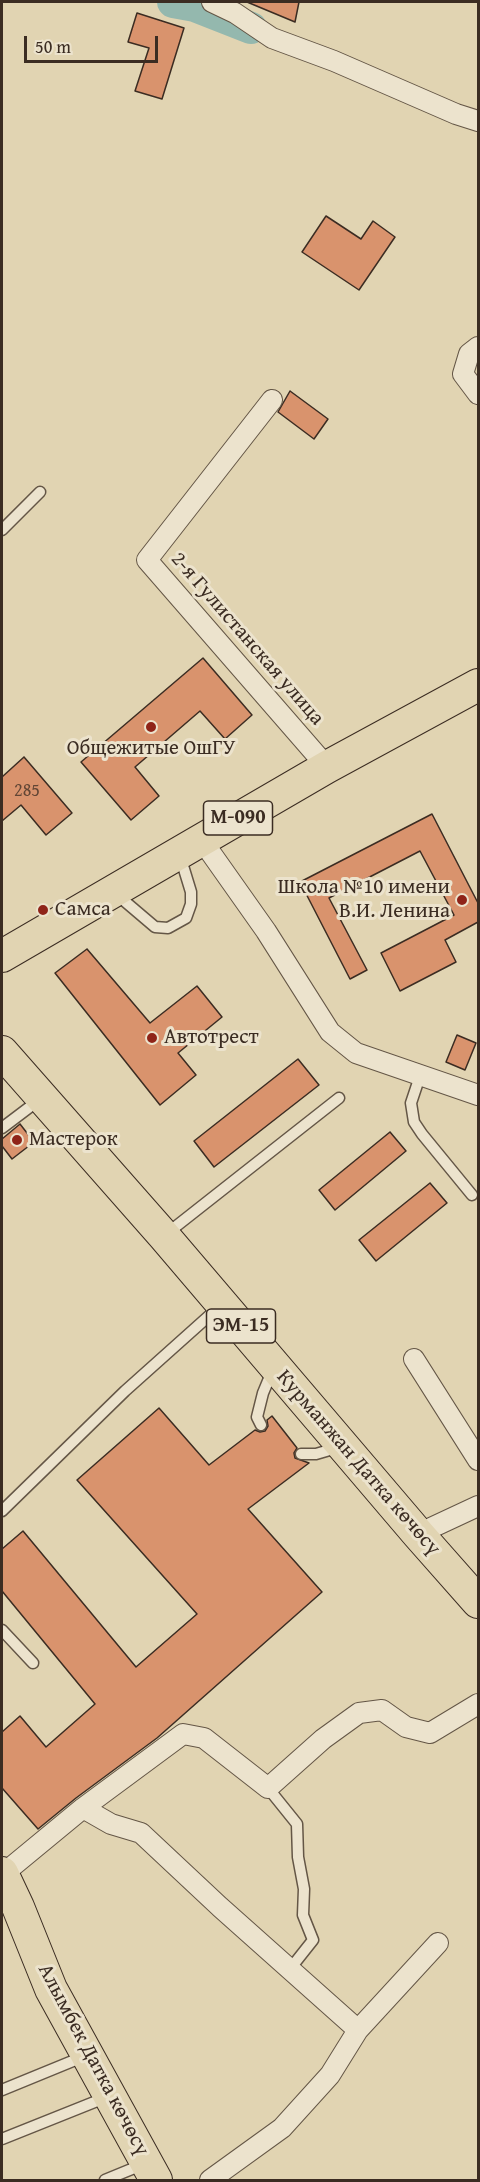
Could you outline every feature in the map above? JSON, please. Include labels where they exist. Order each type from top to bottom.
[{"type":"main road","name":"М-090","points":[[2,957],[327,767],[478,685]]},
{"type":"main road","name":"Курманжан Датка көчөсү","points":[[2,1052],[164,1236],[478,1602]]},
{"type":"main road","name":"Алымбек Датка көчөсү","points":[[2,1873],[10,1912],[152,2172]]},
{"type":"street","points":[[212,2],[235,13],[272,38],[334,61],[456,114],[478,121]]},
{"type":"street","points":[[478,347],[469,354],[463,374],[478,394]]},
{"type":"street","name":"2-я Гулистанская улица","points":[[272,400],[147,560],[327,767]]},
{"type":"street","points":[[190,846],[266,931],[330,1032],[356,1053],[478,1095]]},
{"type":"street","points":[[414,1359],[478,1460]]},
{"type":"street","points":[[418,1534],[478,1506]]},
{"type":"street","points":[[2,1873],[83,1808],[183,1734],[204,1738],[268,1788],[322,1739],[359,1713],[382,1710],[406,1727],[430,1733],[478,1704]]},
{"type":"street","points":[[83,1808],[111,1824],[141,1833],[358,2030]]},
{"type":"street","points":[[210,2181],[282,2128],[330,2074],[358,2030],[438,1943]]},
{"type":"lane","points":[[2,530],[40,492]]},
{"type":"lane","points":[[112,891],[155,927],[168,928],[186,918],[190,904],[190,846]]},
{"type":"lane","points":[[420,1076],[411,1103],[414,1122],[472,1195]]},
{"type":"lane","points":[[2,1128],[42,1098]]},
{"type":"lane","points":[[164,1236],[339,1098]]},
{"type":"lane","points":[[2,1511],[125,1391],[222,1304]]},
{"type":"lane","points":[[261,1425],[258,1417],[263,1393],[274,1365]]},
{"type":"lane","points":[[301,1454],[316,1454],[343,1446]]},
{"type":"lane","points":[[2,1630],[33,1662]]},
{"type":"lane","points":[[268,1788],[297,1824],[298,1857],[304,1889],[303,1915],[313,1940],[290,1969]]},
{"type":"lane","points":[[2,2090],[87,2055]]},
{"type":"lane","points":[[2,2139],[110,2096]]},
{"type":"lane","points":[[105,2181],[152,2172]]},
{"type":"building","points":[[247,2],[299,2],[295,22]]},
{"type":"building","points":[[137,13],[184,28],[162,99],[135,91],[149,48],[128,42]]},
{"type":"building","points":[[326,216],[361,239],[373,221],[395,237],[359,290],[302,252]]},
{"type":"building","points":[[290,391],[328,419],[314,439],[278,412]]},
{"type":"building","name":"Общежитые ОшГУ","points":[[203,658],[252,715],[225,739],[200,711],[135,767],[159,796],[131,820],[81,762]]},
{"type":"building","points":[[24,757],[72,813],[46,835],[21,805],[2,821],[2,777]]},
{"type":"building","name":"Школа №10 имени В.И. Ленина","points":[[432,814],[478,903],[478,922],[445,940],[456,962],[400,991],[381,953],[454,915],[420,851],[329,898],[367,970],[350,979],[300,882]]},
{"type":"building","name":"Автотрест","points":[[87,949],[150,1023],[197,986],[222,1017],[178,1053],[196,1075],[160,1105],[55,973]]},
{"type":"building","points":[[457,1035],[476,1043],[465,1070],[446,1062]]},
{"type":"building","points":[[298,1059],[319,1085],[214,1167],[194,1141]]},
{"type":"building","name":"Мастерок","points":[[20,1124],[34,1142],[12,1159],[2,1146],[2,1139]]},
{"type":"building","points":[[390,1132],[406,1151],[335,1210],[319,1190]]},
{"type":"building","points":[[430,1183],[447,1203],[376,1261],[359,1240]]},
{"type":"building","points":[[159,1408],[209,1465],[255,1430],[265,1431],[268,1426],[267,1420],[272,1416],[297,1448],[294,1453],[295,1458],[309,1463],[248,1509],[322,1592],[157,1738],[38,1829],[2,1788],[2,1732],[20,1716],[46,1747],[95,1704],[2,1591],[2,1549],[23,1531],[136,1667],[197,1614],[77,1480]]},
{"type":"waterway","points":[[173,2],[195,6],[251,28]]},
{"type":"place","name":"Общежитые ОшГУ","points":[[151,727]]},
{"type":"place","name":"Школа №10 имени В.И. Ленина","points":[[462,900]]},
{"type":"place","name":"Самса","points":[[43,910]]},
{"type":"place","name":"Автотрест","points":[[152,1038]]},
{"type":"place","name":"Мастерок","points":[[17,1140]]}]
